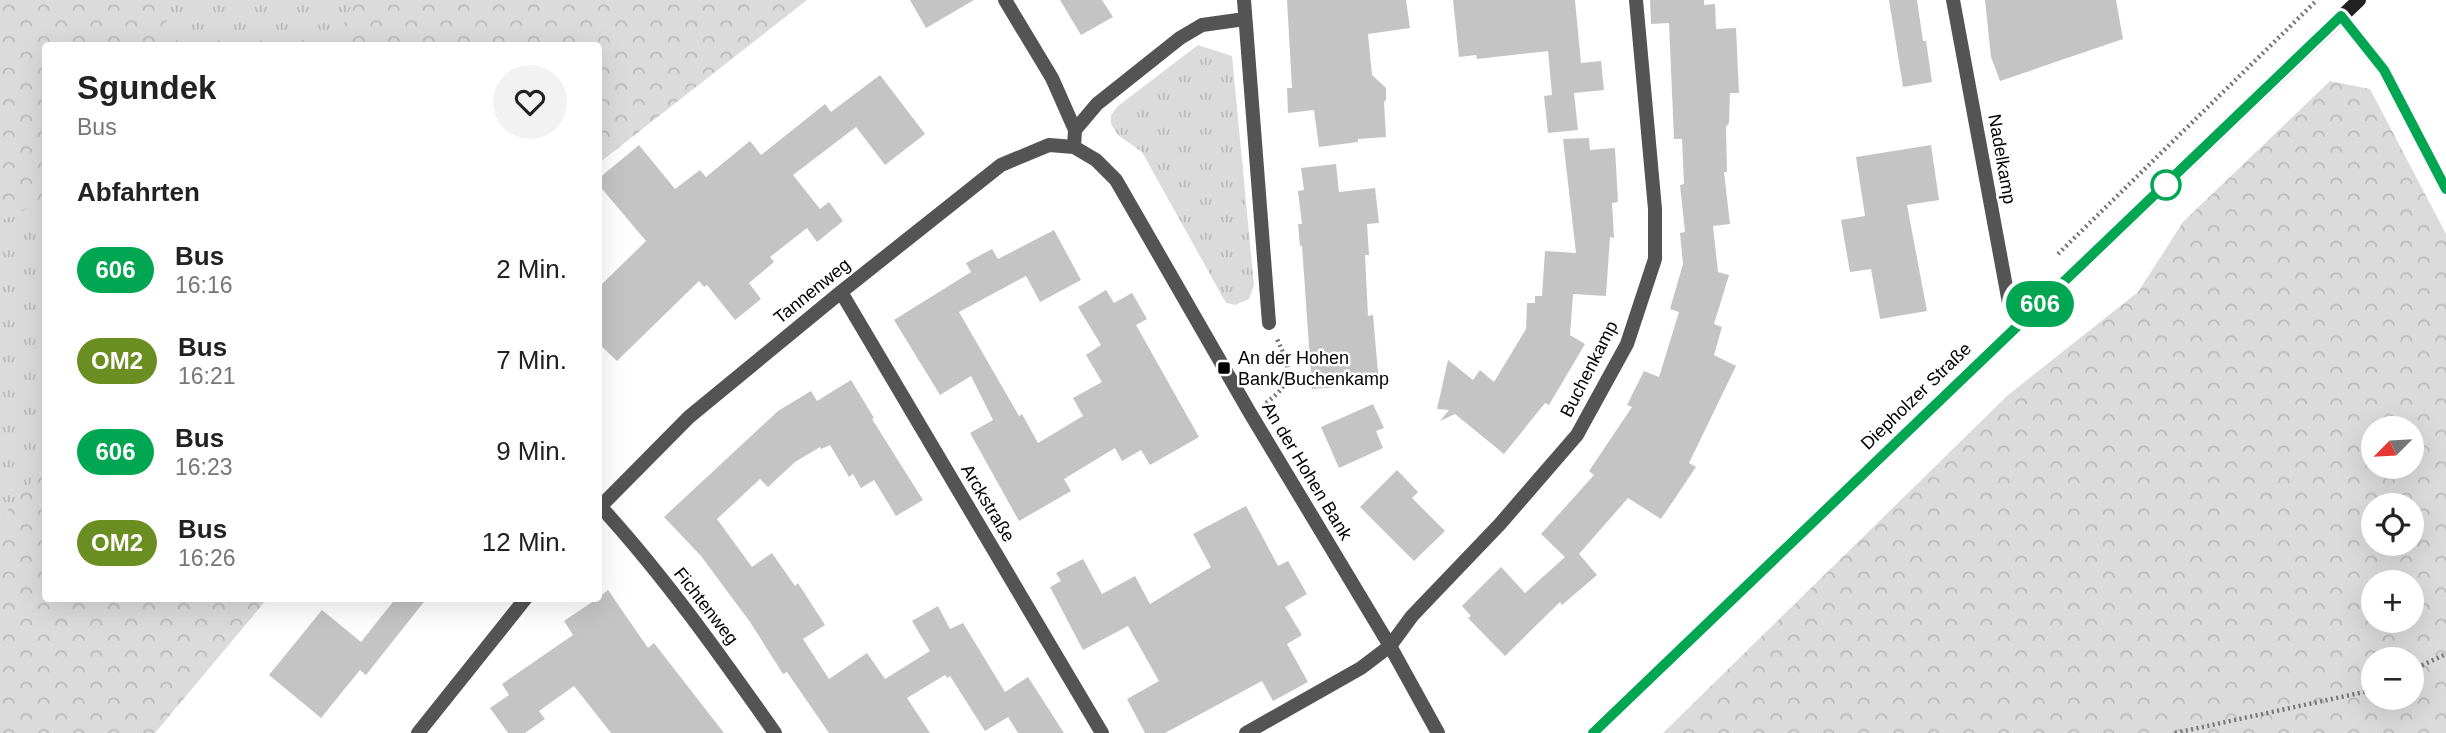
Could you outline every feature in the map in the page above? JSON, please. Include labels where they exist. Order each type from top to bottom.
[{"type":"main road","name":"Diepholzer Straße","points":[[1593,733],[2359,0]]},
{"type":"street","points":[[1005,0],[1052,78],[1075,130],[1074,148]]},
{"type":"street","points":[[1244,0],[1269,323]]},
{"type":"street","name":"Buchenkamp","points":[[1390,646],[1412,616],[1500,524],[1577,435],[1628,344],[1655,258],[1655,209],[1636,0]]},
{"type":"street","name":"Nadelkamp","points":[[1954,0],[2009,303],[2024,319]]},
{"type":"street","points":[[2341,16],[2384,70],[2446,189]]},
{"type":"street","points":[[1075,130],[1097,104],[1180,38],[1202,26],[1245,19]]},
{"type":"street","name":"Tannenweg","points":[[602,504],[689,417],[1001,165],[1049,145],[1074,148]]},
{"type":"street","name":"An der Hohen Bank","points":[[1074,148],[1096,159],[1116,180],[1250,413],[1390,646],[1438,733]]},
{"type":"street","name":"Arckstraße","points":[[841,292],[1102,733]]},
{"type":"street","name":"Fichtenweg","points":[[602,510],[631,540],[720,655],[775,733]]},
{"type":"street","points":[[418,733],[523,602]]},
{"type":"street","points":[[1246,733],[1361,668],[1390,646]]},
{"type":"path","points":[[2058,255],[2317,0]]},
{"type":"path","points":[[1250,413],[1283,390],[1289,377],[1284,354],[1269,323]]},
{"type":"path","points":[[2424,664],[2446,654]]},
{"type":"path","points":[[2175,733],[2361,693]]},
{"type":"green space","points":[[0,0],[673,0],[602,44],[42,42],[42,602],[45,602],[22,733],[0,733]]},
{"type":"green space","points":[[0,0],[165,0],[169,42],[42,42],[42,202],[0,221]]},
{"type":"green space","points":[[354,0],[807,0],[602,161],[602,42],[335,42]]},
{"type":"green space","points":[[1198,45],[1232,56],[1254,285],[1249,299],[1235,305],[1226,303],[1142,152],[1118,135],[1111,124],[1111,115],[1118,106]]},
{"type":"green space","points":[[2330,81],[2370,89],[2446,234],[2446,733],[1663,733],[2008,395],[2138,292],[2183,222]]},
{"type":"green space","points":[[42,470],[42,602],[264,602],[155,733],[0,733],[0,519]]},
{"type":"building","points":[[910,0],[974,0],[926,28]]},
{"type":"building","points":[[1060,0],[1102,0],[1113,17],[1081,35]]},
{"type":"building","points":[[1287,0],[1406,0],[1410,28],[1368,34],[1372,75],[1386,88],[1386,137],[1358,139],[1358,142],[1319,147],[1314,110],[1288,113],[1287,88],[1292,88]]},
{"type":"building","points":[[1453,0],[1575,0],[1581,63],[1601,61],[1604,90],[1574,93],[1578,130],[1548,133],[1544,96],[1552,95],[1548,51],[1477,59],[1476,55],[1459,57]]},
{"type":"building","points":[[1650,0],[1704,0],[1704,5],[1715,4],[1716,29],[1736,28],[1739,93],[1730,93],[1729,123],[1726,127],[1727,172],[1724,172],[1730,224],[1713,226],[1718,272],[1729,275],[1714,324],[1722,327],[1714,355],[1736,366],[1689,463],[1696,467],[1661,519],[1628,498],[1579,554],[1597,575],[1562,605],[1560,602],[1505,656],[1468,618],[1471,616],[1462,606],[1501,567],[1525,593],[1565,557],[1541,534],[1594,475],[1589,471],[1632,407],[1627,405],[1644,371],[1659,377],[1679,312],[1670,309],[1683,264],[1680,233],[1685,232],[1680,185],[1684,184],[1682,139],[1674,139],[1669,23],[1651,24]]},
{"type":"building","points":[[1889,0],[1917,0],[1932,82],[1903,87]]},
{"type":"building","points":[[1985,0],[2116,0],[2123,39],[2000,81],[1991,57]]},
{"type":"building","points":[[880,75],[925,134],[885,165],[856,127],[793,175],[820,209],[829,202],[843,221],[817,242],[807,228],[770,257],[774,262],[749,283],[761,299],[735,320],[707,285],[704,287],[699,281],[617,361],[602,347],[602,284],[646,241],[602,189],[602,176],[639,145],[675,189],[700,170],[706,177],[750,141],[761,155],[825,104],[831,112]]},
{"type":"building","points":[[1589,138],[1590,150],[1615,148],[1618,202],[1612,203],[1614,238],[1610,237],[1606,296],[1573,294],[1570,335],[1585,344],[1549,405],[1545,403],[1504,454],[1455,414],[1440,421],[1449,410],[1437,409],[1448,360],[1473,380],[1480,370],[1494,382],[1526,329],[1527,303],[1535,303],[1535,296],[1542,296],[1545,251],[1576,253],[1563,139]]},
{"type":"building","points":[[1931,145],[1939,200],[1907,205],[1927,311],[1880,319],[1871,269],[1850,272],[1841,220],[1865,216],[1856,157]]},
{"type":"building","points":[[1336,164],[1339,192],[1375,188],[1379,223],[1367,224],[1369,255],[1365,255],[1368,316],[1373,315],[1379,384],[1312,389],[1302,246],[1298,224],[1302,224],[1298,191],[1304,190],[1301,168]]},
{"type":"building","points":[[1054,230],[1081,280],[1040,302],[1026,276],[959,312],[1019,416],[1022,414],[1038,443],[1083,416],[1073,398],[1102,382],[1086,355],[1101,345],[1078,307],[1106,290],[1114,303],[1132,293],[1147,319],[1136,325],[1199,437],[1150,465],[1141,450],[1122,461],[1115,448],[1064,479],[1071,491],[1019,521],[970,433],[993,420],[971,376],[940,395],[894,320],[971,272],[966,263],[992,249],[998,259]]},
{"type":"building","points":[[851,380],[923,500],[896,516],[874,480],[861,488],[853,474],[849,477],[830,445],[821,449],[820,447],[795,462],[768,487],[760,479],[717,519],[752,567],[772,553],[795,586],[798,583],[825,625],[803,639],[829,679],[867,653],[885,679],[930,651],[912,621],[938,606],[950,629],[963,623],[1005,692],[1028,677],[1064,733],[1018,733],[1008,717],[985,731],[950,676],[947,678],[945,675],[907,698],[930,733],[829,733],[787,672],[783,674],[750,622],[701,556],[664,517],[778,411],[811,391],[817,401]]},
{"type":"building","points":[[1373,404],[1384,428],[1376,431],[1383,448],[1339,468],[1321,427]]},
{"type":"building","points":[[1397,470],[1418,492],[1412,498],[1445,531],[1414,561],[1360,507]]},
{"type":"building","points":[[1246,506],[1278,566],[1288,561],[1307,594],[1285,607],[1302,635],[1287,644],[1308,682],[1273,701],[1262,681],[1165,733],[1145,733],[1127,699],[1159,681],[1128,626],[1083,650],[1050,587],[1061,581],[1056,573],[1083,559],[1102,594],[1135,576],[1150,604],[1211,567],[1193,534]]},
{"type":"building","points":[[608,590],[648,648],[654,643],[724,733],[611,733],[574,686],[539,711],[545,719],[525,733],[508,733],[490,708],[509,695],[502,684],[573,635],[564,621],[592,602],[602,602],[602,595]]},
{"type":"building","points":[[393,602],[424,602],[366,675],[360,670],[321,718],[269,675],[322,610],[361,642]]},
{"type":"bus line","name":"606","points":[[1593,733],[2341,16],[2384,70],[2446,189]]},
{"type":"place","name":"An der Hohen Bank/Buchenkamp","points":[[1224,368]]}]
